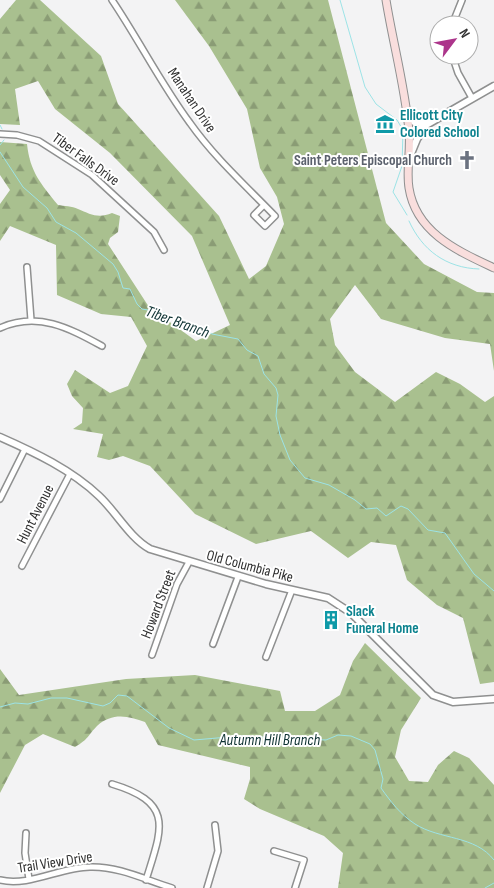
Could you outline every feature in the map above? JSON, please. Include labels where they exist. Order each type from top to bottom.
[{"type":"main road","points":[[386,0],[409,132],[411,196],[428,227],[450,247],[494,268]]},
{"type":"street","name":"Manahan Drive","points":[[112,0],[190,123],[215,154],[264,205]]},
{"type":"street","points":[[456,15],[462,0]]},
{"type":"street","points":[[455,65],[472,98]]},
{"type":"street","points":[[409,132],[427,124],[494,86]]},
{"type":"street","points":[[406,110],[414,122],[427,124]]},
{"type":"street","points":[[409,166],[412,149],[427,124]]},
{"type":"street","name":"Tiber Falls Drive","points":[[0,134],[18,135],[39,141],[92,175],[154,232],[164,250]]},
{"type":"street","points":[[27,267],[31,320]]},
{"type":"street","points":[[0,328],[31,320],[61,325],[102,346]]},
{"type":"street","name":"Old Columbia Pike","points":[[0,437],[70,474],[98,495],[143,545],[161,554],[238,576],[328,598],[344,607],[422,685],[440,699],[463,703],[494,699]]},
{"type":"street","points":[[0,499],[25,449]]},
{"type":"street","name":"Hunt Avenue","points":[[22,566],[70,474]]},
{"type":"street","name":"Howard Street","points":[[152,655],[177,584],[189,562]]},
{"type":"street","points":[[213,644],[238,576]]},
{"type":"street","points":[[266,657],[292,590]]},
{"type":"street","points":[[112,784],[140,794],[151,803],[158,816],[159,836],[146,880]]},
{"type":"street","points":[[207,888],[218,851],[215,825]]},
{"type":"street","points":[[26,833],[25,853],[29,878]]},
{"type":"street","points":[[274,852],[304,860],[295,888]]},
{"type":"street","name":"Trail View Drive","points":[[0,880],[8,882],[89,867],[111,869],[172,888]]},
{"type":"green space","points":[[16,0],[40,0],[101,56],[118,104],[219,216],[249,279],[266,266],[284,224],[277,197],[260,168],[247,109],[209,46],[175,0],[328,0],[386,223],[424,264],[477,292],[494,293],[494,371],[490,344],[445,338],[381,319],[355,285],[330,319],[335,345],[355,372],[395,402],[436,372],[460,384],[485,402],[494,396],[494,682],[480,684],[463,618],[437,605],[407,580],[396,545],[371,542],[348,558],[311,531],[256,544],[195,514],[150,466],[123,456],[109,460],[97,457],[103,434],[73,429],[82,423],[83,408],[72,396],[67,384],[75,370],[110,393],[128,386],[147,346],[131,317],[101,314],[57,295],[56,245],[10,226],[0,241],[0,204],[10,190],[0,175],[0,142],[27,144],[28,154],[34,170],[58,205],[73,207],[94,215],[102,216],[112,213],[120,216],[118,232],[110,238],[108,244],[149,307],[196,341],[230,325],[192,236],[110,153],[55,109],[38,81],[15,89],[20,125],[0,124],[0,19]]},
{"type":"green space","points":[[365,643],[421,698],[401,730],[395,757],[409,781],[428,782],[438,765],[454,751],[469,758],[494,785],[494,888],[338,888],[343,853],[324,836],[260,809],[244,799],[250,779],[250,767],[158,745],[145,722],[133,718],[121,716],[103,722],[75,747],[43,734],[25,745],[0,793],[0,669],[19,695],[126,679],[195,675],[280,691],[285,711],[315,711],[340,695],[353,661]]},
{"type":"waterway","points":[[340,0],[365,87],[376,104],[397,120],[403,130],[402,166],[393,192],[407,215]]},
{"type":"waterway","points":[[0,125],[2,129]]},
{"type":"waterway","name":"Tiber Branch","points":[[0,145],[4,140]]},
{"type":"waterway","name":"Tiber Branch","points":[[0,152],[23,187],[47,208],[56,222],[76,233],[113,264],[118,272],[123,288],[130,289],[137,304],[142,309],[165,313],[187,328],[201,327],[212,334],[238,339],[247,350],[258,356],[264,374],[276,388],[278,395],[276,416],[280,435],[290,460],[305,478],[329,485],[355,500],[366,509],[377,508],[386,516],[401,506],[408,509],[428,530],[445,533],[474,574],[494,591]]},
{"type":"waterway","points":[[409,221],[421,241],[436,256],[456,265],[479,269]]},
{"type":"waterway","name":"Autumn Hill Branch","points":[[0,707],[15,703],[28,704],[51,698],[67,698],[103,706],[110,703],[118,695],[127,696],[169,728],[194,740],[240,736],[326,740],[338,735],[351,736],[370,744],[375,750],[383,779],[381,788],[405,816],[425,829],[477,846],[494,860]]},
{"type":"waterway","points":[[485,888],[494,883]]},
{"type":"place","name":"Ellicott City Colored School","points":[[385,124]]},
{"type":"place","name":"Saint Peters Episcopal Church","points":[[467,160]]},
{"type":"place","name":"Slack Funeral Home","points":[[331,620]]}]
